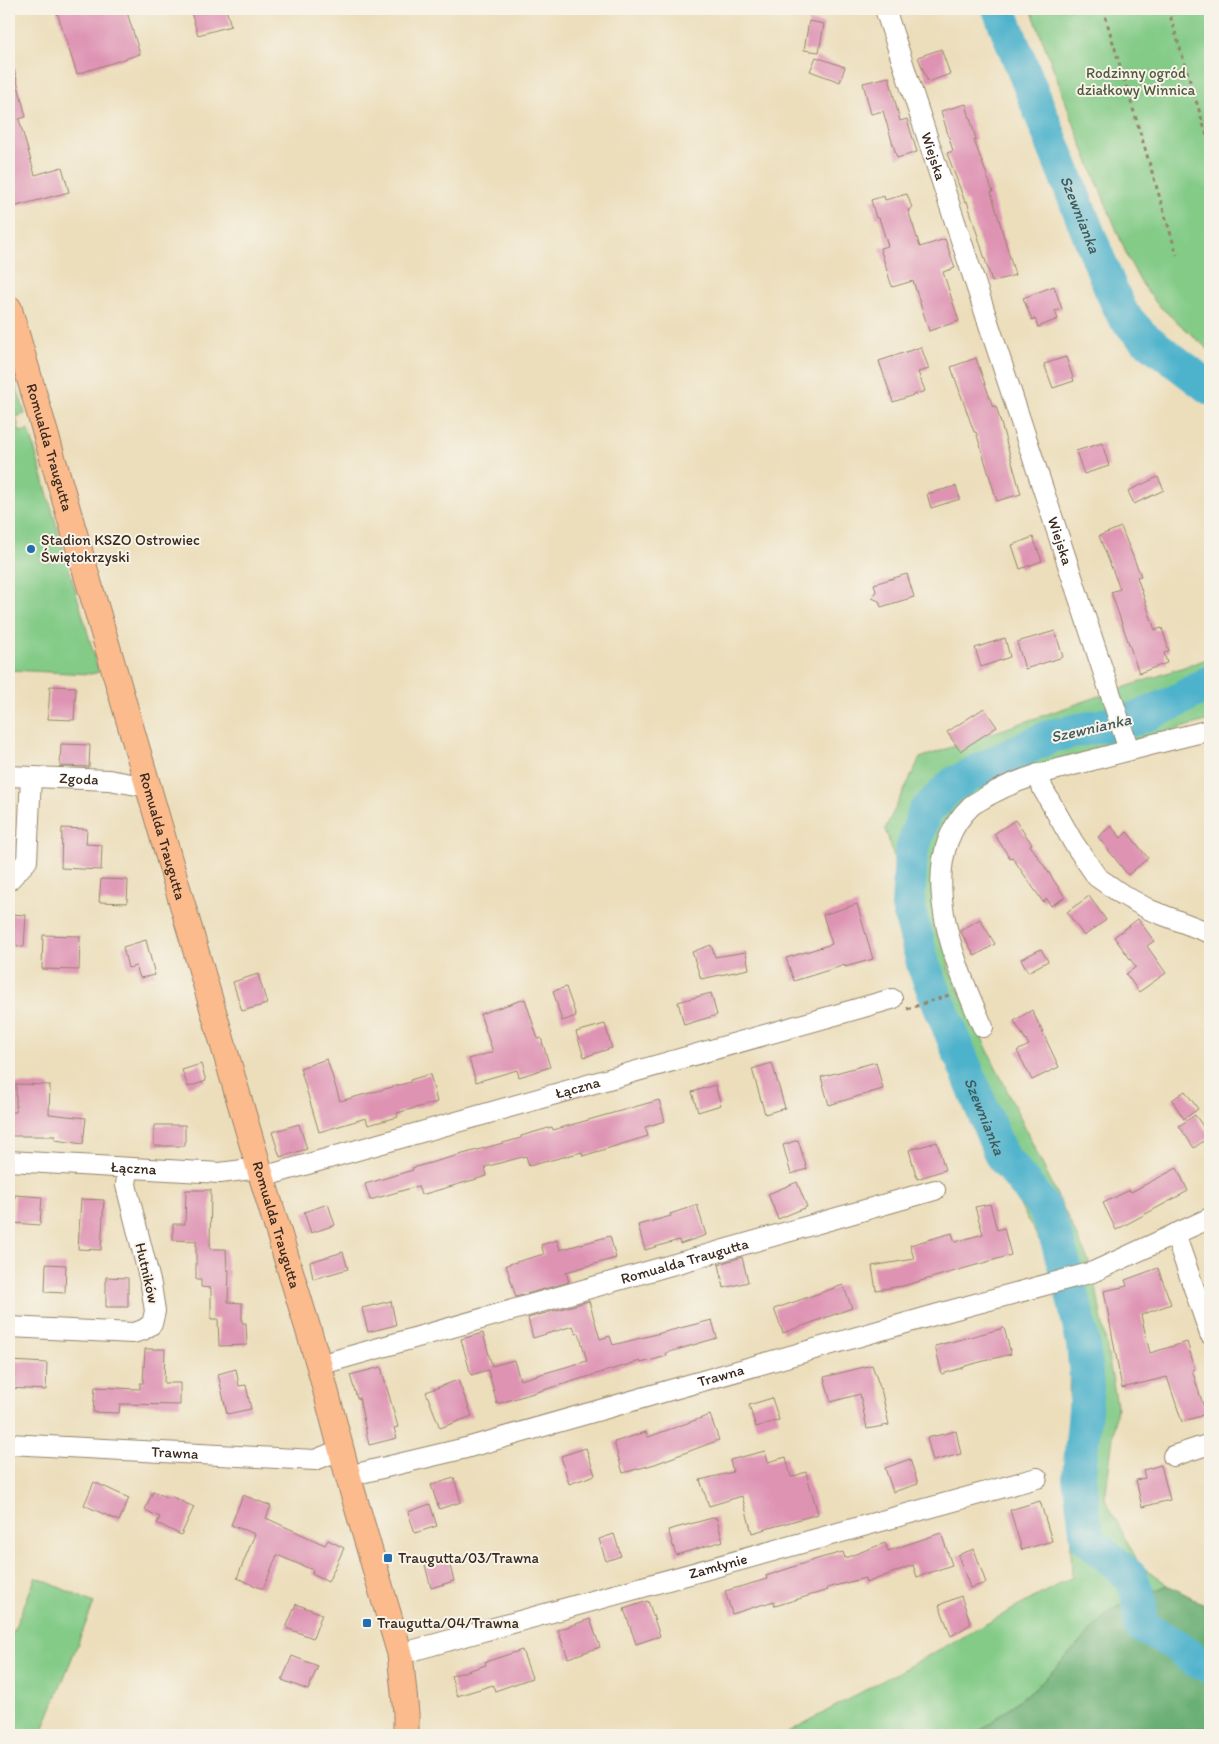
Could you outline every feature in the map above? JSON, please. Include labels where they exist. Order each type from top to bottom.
[{"type":"main road","name":"Romualda Traugutta","points":[[9,308],[261,1173],[319,1365],[340,1450],[400,1654],[406,1713],[406,1735]]},
{"type":"street","name":"Wiejska","points":[[885,9],[1129,750]]},
{"type":"street","points":[[983,1027],[956,963],[942,899],[942,871],[946,846],[954,826],[971,806],[1010,783],[1038,774],[1210,730]]},
{"type":"street","points":[[1038,774],[1043,789],[1073,842],[1097,876],[1123,895],[1150,910],[1210,933]]},
{"type":"street","name":"Zgoda","points":[[9,776],[109,780],[148,787]]},
{"type":"street","points":[[9,880],[27,861],[31,777]]},
{"type":"street","name":"Łączna","points":[[9,1161],[220,1173],[261,1173],[892,999]]},
{"type":"street","name":"Hutników","points":[[9,1327],[133,1333],[143,1330],[152,1324],[156,1311],[126,1185],[128,1168]]},
{"type":"street","name":"Romualda Traugutta","points":[[319,1365],[935,1190]]},
{"type":"street","name":"Trawna","points":[[348,1476],[466,1448],[1094,1272],[1210,1218]]},
{"type":"street","points":[[1175,1234],[1210,1334]]},
{"type":"street","name":"Trawna","points":[[9,1444],[315,1460],[340,1450]]},
{"type":"street","points":[[1174,1456],[1210,1444]]},
{"type":"street","name":"Zamłynie","points":[[400,1654],[1036,1478]]},
{"type":"path","points":[[1103,9],[1177,255]]},
{"type":"path","points":[[1168,9],[1210,146]]},
{"type":"path","points":[[914,1007],[966,990]]},
{"type":"green space","name":"Rodzinny ogród działkowy Winnica","points":[[1031,9],[1210,9],[1210,351],[1157,304],[1140,281],[1128,258],[1081,143]]},
{"type":"green space","name":"Stadion KSZO Ostrowiec Świętokrzyski","points":[[9,358],[25,414],[16,417],[20,432],[29,430],[99,672],[91,674],[9,670]]},
{"type":"green space","points":[[1207,659],[1210,661],[1210,720],[1049,764],[941,838],[949,969],[1090,1264],[1095,1281],[1117,1406],[1105,1499],[1139,1564],[1168,1585],[1111,1610],[1041,1683],[975,1735],[783,1735],[1072,1577],[1068,1479],[1070,1335],[1048,1256],[963,1094],[919,989],[892,850],[885,829],[920,758]]},
{"type":"green space","points":[[36,1577],[94,1603],[41,1735],[9,1735],[9,1641]]},
{"type":"green space","points":[[1168,1585],[1208,1606],[1210,1604],[1210,1727],[1138,1735],[975,1735],[1041,1683],[1111,1610]]},
{"type":"building","points":[[56,9],[126,9],[140,54],[77,74]]},
{"type":"building","points":[[190,9],[226,9],[231,26],[198,35]]},
{"type":"building","points":[[809,21],[824,24],[819,52],[804,50]]},
{"type":"building","points":[[941,49],[950,74],[928,82],[918,57]]},
{"type":"building","points":[[816,57],[845,67],[840,82],[810,71]]},
{"type":"building","points":[[14,69],[26,117],[19,119],[35,175],[62,167],[69,192],[9,208],[9,70]]},
{"type":"building","points":[[889,77],[900,121],[907,119],[917,152],[897,158],[883,111],[871,114],[863,83]]},
{"type":"building","points":[[966,104],[976,139],[974,140],[993,192],[991,192],[1015,275],[992,282],[967,201],[965,202],[947,153],[953,151],[941,111]]},
{"type":"building","points":[[907,194],[912,208],[908,210],[920,247],[945,239],[955,268],[943,272],[959,321],[929,331],[913,281],[892,287],[880,248],[888,246],[879,218],[876,218],[871,200],[884,196],[885,200]]},
{"type":"building","points":[[1054,286],[1062,309],[1055,311],[1058,319],[1038,327],[1035,319],[1032,320],[1023,298]]},
{"type":"building","points":[[921,347],[929,369],[918,372],[925,391],[893,402],[879,361]]},
{"type":"building","points":[[1066,357],[1074,381],[1053,388],[1044,364]]},
{"type":"building","points":[[976,358],[993,407],[996,406],[1021,494],[997,501],[976,432],[974,432],[951,367]]},
{"type":"building","points":[[1102,443],[1109,466],[1084,474],[1076,451]]},
{"type":"building","points":[[1158,477],[1164,490],[1134,504],[1128,491]]},
{"type":"building","points":[[956,486],[960,499],[931,508],[927,494]]},
{"type":"building","points":[[1121,527],[1141,576],[1137,577],[1155,630],[1162,628],[1169,651],[1164,653],[1167,663],[1139,673],[1111,592],[1120,589],[1099,536]]},
{"type":"building","points":[[1033,537],[1042,561],[1020,569],[1012,545]]},
{"type":"building","points":[[907,574],[914,597],[881,607],[879,601],[872,598],[876,591],[874,584]]},
{"type":"building","points":[[1055,631],[1063,657],[1025,669],[1017,642]]},
{"type":"building","points":[[1005,638],[1010,657],[981,667],[975,648]]},
{"type":"building","points":[[50,686],[76,687],[74,720],[48,719]]},
{"type":"building","points":[[984,708],[997,727],[960,751],[947,732]]},
{"type":"building","points":[[61,744],[90,745],[89,767],[60,766]]},
{"type":"building","points":[[1015,820],[1065,897],[1051,906],[1047,899],[1043,902],[994,834]]},
{"type":"building","points":[[1111,826],[1121,838],[1127,832],[1148,858],[1128,875],[1098,837]]},
{"type":"building","points":[[62,828],[87,829],[86,844],[102,845],[101,870],[61,868]]},
{"type":"building","points":[[101,879],[128,880],[127,903],[99,902]]},
{"type":"building","points":[[1089,896],[1106,920],[1084,936],[1067,912]]},
{"type":"building","points":[[857,904],[873,959],[845,967],[845,965],[794,981],[786,958],[832,944],[823,915]]},
{"type":"building","points":[[9,914],[26,915],[24,947],[9,946]]},
{"type":"building","points":[[980,919],[995,944],[975,956],[960,931]]},
{"type":"building","points":[[1138,919],[1154,941],[1147,946],[1166,973],[1139,992],[1126,974],[1136,967],[1114,937]]},
{"type":"building","points":[[43,935],[80,936],[79,970],[42,969]]},
{"type":"building","points":[[146,940],[155,975],[140,978],[136,966],[128,968],[123,947]]},
{"type":"building","points":[[711,945],[715,957],[746,952],[749,969],[701,979],[692,952]]},
{"type":"building","points":[[1041,949],[1048,961],[1028,972],[1021,959]]},
{"type":"building","points":[[258,974],[267,1004],[242,1011],[233,982]]},
{"type":"building","points":[[566,987],[576,1016],[562,1021],[553,991]]},
{"type":"building","points":[[711,993],[717,1015],[684,1025],[678,1002]]},
{"type":"building","points":[[525,999],[538,1039],[541,1038],[550,1067],[519,1077],[517,1070],[476,1082],[469,1059],[493,1052],[480,1014]]},
{"type":"building","points":[[1032,1010],[1059,1067],[1032,1080],[1017,1051],[1029,1045],[1014,1021]]},
{"type":"building","points":[[605,1024],[612,1048],[584,1057],[576,1032]]},
{"type":"building","points":[[327,1059],[340,1101],[411,1082],[410,1080],[430,1074],[437,1102],[397,1113],[398,1117],[368,1125],[366,1118],[319,1132],[300,1068]]},
{"type":"building","points":[[876,1062],[883,1089],[829,1105],[821,1077]]},
{"type":"building","points":[[772,1063],[785,1108],[765,1114],[752,1069]]},
{"type":"building","points":[[201,1064],[206,1081],[188,1087],[182,1070]]},
{"type":"building","points":[[16,1084],[50,1085],[49,1114],[86,1118],[83,1144],[55,1140],[55,1136],[9,1136],[9,1112],[16,1112]]},
{"type":"building","points":[[715,1085],[721,1105],[698,1112],[692,1092]]},
{"type":"building","points":[[1185,1091],[1198,1109],[1184,1119],[1172,1100]]},
{"type":"building","points":[[659,1100],[665,1121],[645,1127],[648,1136],[583,1156],[582,1152],[529,1166],[526,1156],[485,1167],[487,1176],[421,1195],[418,1186],[370,1200],[365,1184],[413,1170],[412,1168],[521,1138],[521,1136],[552,1127],[553,1130]]},
{"type":"building","points":[[1195,1115],[1210,1136],[1194,1148],[1179,1126]]},
{"type":"building","points":[[299,1124],[307,1149],[280,1157],[272,1132]]},
{"type":"building","points":[[154,1125],[185,1125],[185,1146],[154,1146]]},
{"type":"building","points":[[798,1140],[807,1169],[791,1174],[783,1145]]},
{"type":"building","points":[[937,1142],[945,1170],[917,1179],[909,1150]]},
{"type":"building","points":[[1177,1168],[1188,1191],[1116,1230],[1103,1203],[1130,1190],[1131,1192]]},
{"type":"building","points":[[797,1182],[807,1207],[778,1219],[768,1194]]},
{"type":"building","points":[[186,1190],[211,1190],[210,1249],[226,1249],[227,1270],[229,1270],[228,1302],[242,1303],[242,1323],[246,1323],[247,1345],[219,1346],[218,1319],[211,1319],[211,1288],[201,1287],[201,1280],[196,1280],[196,1241],[173,1240],[173,1224],[185,1224]]},
{"type":"building","points":[[15,1195],[42,1197],[40,1225],[13,1223]]},
{"type":"building","points":[[81,1199],[104,1200],[101,1250],[78,1249]]},
{"type":"building","points":[[328,1204],[335,1225],[311,1233],[304,1212]]},
{"type":"building","points":[[990,1204],[997,1230],[1004,1228],[1011,1255],[903,1286],[876,1290],[872,1266],[914,1259],[910,1245],[952,1233],[955,1242],[983,1234],[975,1207]]},
{"type":"building","points":[[697,1205],[706,1235],[680,1244],[679,1240],[645,1250],[638,1225],[671,1216],[670,1214]]},
{"type":"building","points":[[610,1236],[616,1258],[566,1272],[569,1282],[516,1297],[506,1265],[544,1254],[541,1245],[557,1240],[560,1250]]},
{"type":"building","points":[[343,1252],[348,1269],[313,1279],[310,1262]]},
{"type":"building","points":[[742,1257],[748,1282],[724,1288],[719,1264]]},
{"type":"building","points":[[46,1264],[66,1265],[65,1293],[45,1292]]},
{"type":"building","points":[[1158,1268],[1171,1304],[1141,1315],[1150,1353],[1187,1342],[1195,1369],[1192,1370],[1206,1414],[1182,1422],[1167,1377],[1122,1388],[1104,1291],[1127,1286],[1125,1280]]},
{"type":"building","points":[[106,1277],[128,1278],[128,1307],[106,1307]]},
{"type":"building","points":[[843,1285],[852,1308],[783,1333],[774,1309]]},
{"type":"building","points":[[391,1301],[396,1325],[368,1332],[362,1308]]},
{"type":"building","points":[[589,1301],[600,1339],[610,1336],[613,1345],[712,1320],[717,1338],[666,1353],[667,1356],[641,1363],[640,1361],[497,1404],[488,1370],[471,1375],[461,1339],[483,1333],[492,1366],[514,1360],[520,1380],[587,1361],[579,1333],[576,1334],[573,1326],[533,1338],[528,1318]]},
{"type":"building","points":[[1004,1328],[1011,1354],[942,1374],[935,1346]]},
{"type":"building","points":[[145,1349],[165,1349],[164,1383],[180,1383],[180,1405],[120,1404],[119,1413],[93,1412],[95,1387],[140,1389],[140,1383],[143,1383]]},
{"type":"building","points":[[9,1361],[47,1363],[46,1390],[9,1388]]},
{"type":"building","points":[[872,1365],[882,1393],[889,1425],[867,1429],[860,1394],[831,1402],[824,1377]]},
{"type":"building","points":[[381,1367],[398,1427],[394,1428],[397,1438],[369,1445],[359,1398],[357,1398],[350,1375]]},
{"type":"building","points":[[236,1369],[239,1386],[246,1385],[251,1409],[227,1414],[218,1374]]},
{"type":"building","points":[[458,1380],[472,1416],[440,1428],[426,1392]]},
{"type":"building","points":[[772,1398],[779,1420],[756,1427],[749,1405]]},
{"type":"building","points":[[710,1415],[719,1440],[655,1464],[623,1473],[614,1442],[646,1432],[648,1437]]},
{"type":"building","points":[[956,1431],[961,1454],[933,1461],[927,1438]]},
{"type":"building","points":[[586,1448],[595,1475],[569,1484],[561,1456]]},
{"type":"building","points":[[765,1451],[768,1462],[786,1457],[791,1477],[806,1472],[818,1514],[752,1533],[742,1496],[709,1506],[700,1480],[733,1472],[730,1460]]},
{"type":"building","points":[[910,1459],[918,1484],[893,1492],[885,1468]]},
{"type":"building","points":[[1161,1465],[1170,1500],[1142,1507],[1136,1480],[1145,1478],[1143,1470]]},
{"type":"building","points":[[454,1478],[461,1502],[439,1509],[431,1485]]},
{"type":"building","points":[[94,1482],[129,1498],[119,1521],[84,1505]]},
{"type":"building","points":[[153,1491],[168,1498],[170,1496],[194,1507],[181,1535],[157,1523],[160,1517],[145,1510]]},
{"type":"building","points":[[243,1495],[271,1506],[266,1518],[325,1545],[328,1540],[344,1548],[328,1582],[312,1574],[313,1570],[277,1555],[263,1589],[237,1578],[255,1534],[231,1525]]},
{"type":"building","points":[[1040,1501],[1052,1541],[1022,1550],[1010,1510]]},
{"type":"building","points":[[430,1504],[437,1526],[415,1533],[408,1512]]},
{"type":"building","points":[[716,1517],[723,1541],[676,1555],[668,1530]]},
{"type":"building","points":[[941,1533],[952,1565],[917,1577],[913,1565],[866,1583],[865,1578],[827,1588],[828,1590],[775,1606],[774,1601],[732,1614],[725,1591],[767,1579],[766,1576],[843,1552],[845,1558],[885,1543],[888,1551]]},
{"type":"building","points":[[614,1534],[621,1556],[606,1561],[599,1539]]},
{"type":"building","points":[[974,1549],[986,1583],[970,1588],[958,1555]]},
{"type":"building","points":[[448,1558],[454,1581],[431,1588],[425,1565]]},
{"type":"building","points":[[961,1596],[971,1624],[951,1636],[939,1605]]},
{"type":"building","points":[[648,1601],[660,1636],[636,1644],[624,1609]]},
{"type":"building","points":[[296,1604],[322,1614],[313,1638],[286,1628]]},
{"type":"building","points":[[590,1619],[600,1647],[568,1658],[558,1630]]},
{"type":"building","points":[[522,1650],[532,1678],[495,1691],[493,1685],[457,1696],[451,1676],[486,1665],[485,1662]]},
{"type":"building","points":[[292,1656],[318,1666],[308,1690],[282,1680]]},
{"type":"waterway","name":"Szewnianka","points":[[999,9],[1111,290],[1123,315],[1142,336],[1210,388]]},
{"type":"waterway","name":"Szewnianka","points":[[1210,682],[1175,702],[1138,718],[1051,736],[953,784],[924,813],[911,854],[908,906],[924,967],[1001,1155],[1045,1209],[1057,1240],[1073,1297],[1083,1344],[1087,1387],[1079,1476],[1087,1538],[1131,1577],[1140,1601],[1140,1626],[1176,1645],[1195,1660],[1210,1667]]},
{"type":"place","name":"Stadion KSZO Ostrowiec Świętokrzyski","points":[[31,549]]},
{"type":"place","name":"Traugutta/03/Trawna","points":[[388,1558]]},
{"type":"place","name":"Traugutta/04/Trawna","points":[[367,1623]]}]
